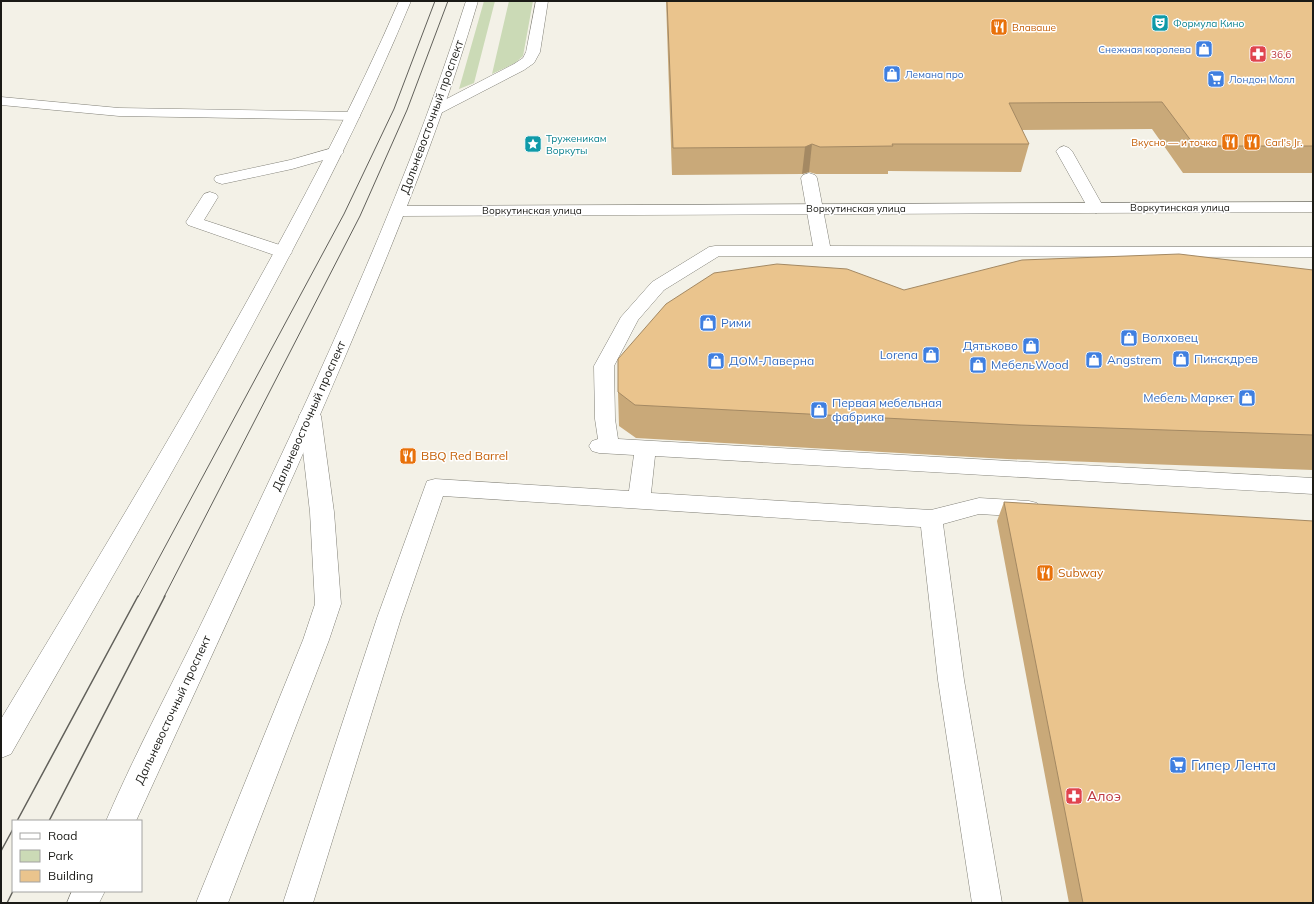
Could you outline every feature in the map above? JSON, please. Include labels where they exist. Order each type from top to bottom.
[{"type":"main road","points":[[1,745],[225,360],[284,252],[336,152],[405,1]]},
{"type":"main road","name":"Дальневосточный проспект","points":[[122,820],[310,416],[399,211],[436,110],[472,1]]},
{"type":"main road","points":[[436,110],[519,67],[529,60],[533,52],[542,1]]},
{"type":"main road","name":"Воркутинская улица","points":[[399,211],[1313,207]]},
{"type":"main road","points":[[212,903],[316,640],[328,604],[322,512],[310,416]]},
{"type":"main road","points":[[83,903],[88,892]]},
{"type":"lane","points":[[1,101],[119,112],[353,116]]},
{"type":"lane","points":[[1064,151],[1096,208]]},
{"type":"lane","points":[[222,179],[292,164],[336,152]]},
{"type":"lane","points":[[810,178],[822,251]]},
{"type":"lane","points":[[210,197],[194,222],[284,252]]},
{"type":"lane","points":[[1313,252],[715,251],[658,286],[630,317],[604,366],[604,446],[1313,486]]},
{"type":"lane","points":[[639,501],[645,448]]},
{"type":"lane","points":[[298,903],[389,618],[435,487],[931,519],[979,506],[1051,510]]},
{"type":"lane","points":[[931,519],[951,680],[987,903]]},
{"type":"green space","points":[[484,1],[495,1],[474,83],[459,89]]},
{"type":"green space","points":[[509,1],[533,1],[523,56],[515,63],[492,74]]},
{"type":"building","name":"Лемана про","points":[[667,1],[1313,1],[1313,146],[1195,146],[1162,102],[1009,103],[1029,144],[892,144],[893,146],[820,147],[812,144],[805,147],[673,148]]},
{"type":"building","name":"МебельWood","points":[[1179,254],[1313,270],[1313,435],[1019,425],[635,405],[618,392],[618,359],[666,304],[714,273],[777,264],[847,269],[904,290],[1022,260]]},
{"type":"building","name":"Гипер Лента","points":[[1004,502],[1313,521],[1313,903],[1083,903]]},
{"type":"tram line","points":[[138,597],[344,214],[394,109],[435,1]]},
{"type":"tram line","points":[[164,597],[360,216],[407,110],[448,1]]},
{"type":"tram line","points":[[18,820],[138,596]]},
{"type":"tram line","points":[[50,820],[165,596]]},
{"type":"tram line","points":[[1,851],[12,831]]},
{"type":"tram line","points":[[7,903],[12,892]]},
{"type":"place","name":"Формула Кино","points":[[1160,23]]},
{"type":"place","name":"Влаваше","points":[[999,27]]},
{"type":"place","name":"Снежная королева","points":[[1204,49]]},
{"type":"place","name":"36,6","points":[[1258,54]]},
{"type":"place","name":"Лемана про","points":[[892,74]]},
{"type":"place","name":"Лондон Молл","points":[[1216,79]]},
{"type":"place","name":"Вкусно — и точка","points":[[1230,142]]},
{"type":"place","name":"Carl's Jr.","points":[[1252,142]]},
{"type":"place","name":"Труженикам Воркуты","points":[[533,144]]},
{"type":"place","name":"Рими","points":[[708,323]]},
{"type":"place","name":"Волховец","points":[[1129,338]]},
{"type":"place","name":"Дятьково","points":[[1031,346]]},
{"type":"place","name":"Lorena","points":[[931,355]]},
{"type":"place","name":"Пинскдрев","points":[[1181,359]]},
{"type":"place","name":"Angstrem","points":[[1094,360]]},
{"type":"place","name":"ДОМ-Лаверна","points":[[716,361]]},
{"type":"place","name":"МебельWood","points":[[978,365]]},
{"type":"place","name":"Мебель Маркет","points":[[1247,398]]},
{"type":"place","name":"Первая мебельная фабрика","points":[[819,410]]},
{"type":"place","name":"BBQ Red Barrel","points":[[408,456]]},
{"type":"place","name":"Subway","points":[[1045,573]]},
{"type":"place","name":"Гипер Лента","points":[[1178,765]]},
{"type":"place","name":"Алоэ","points":[[1074,796]]}]
